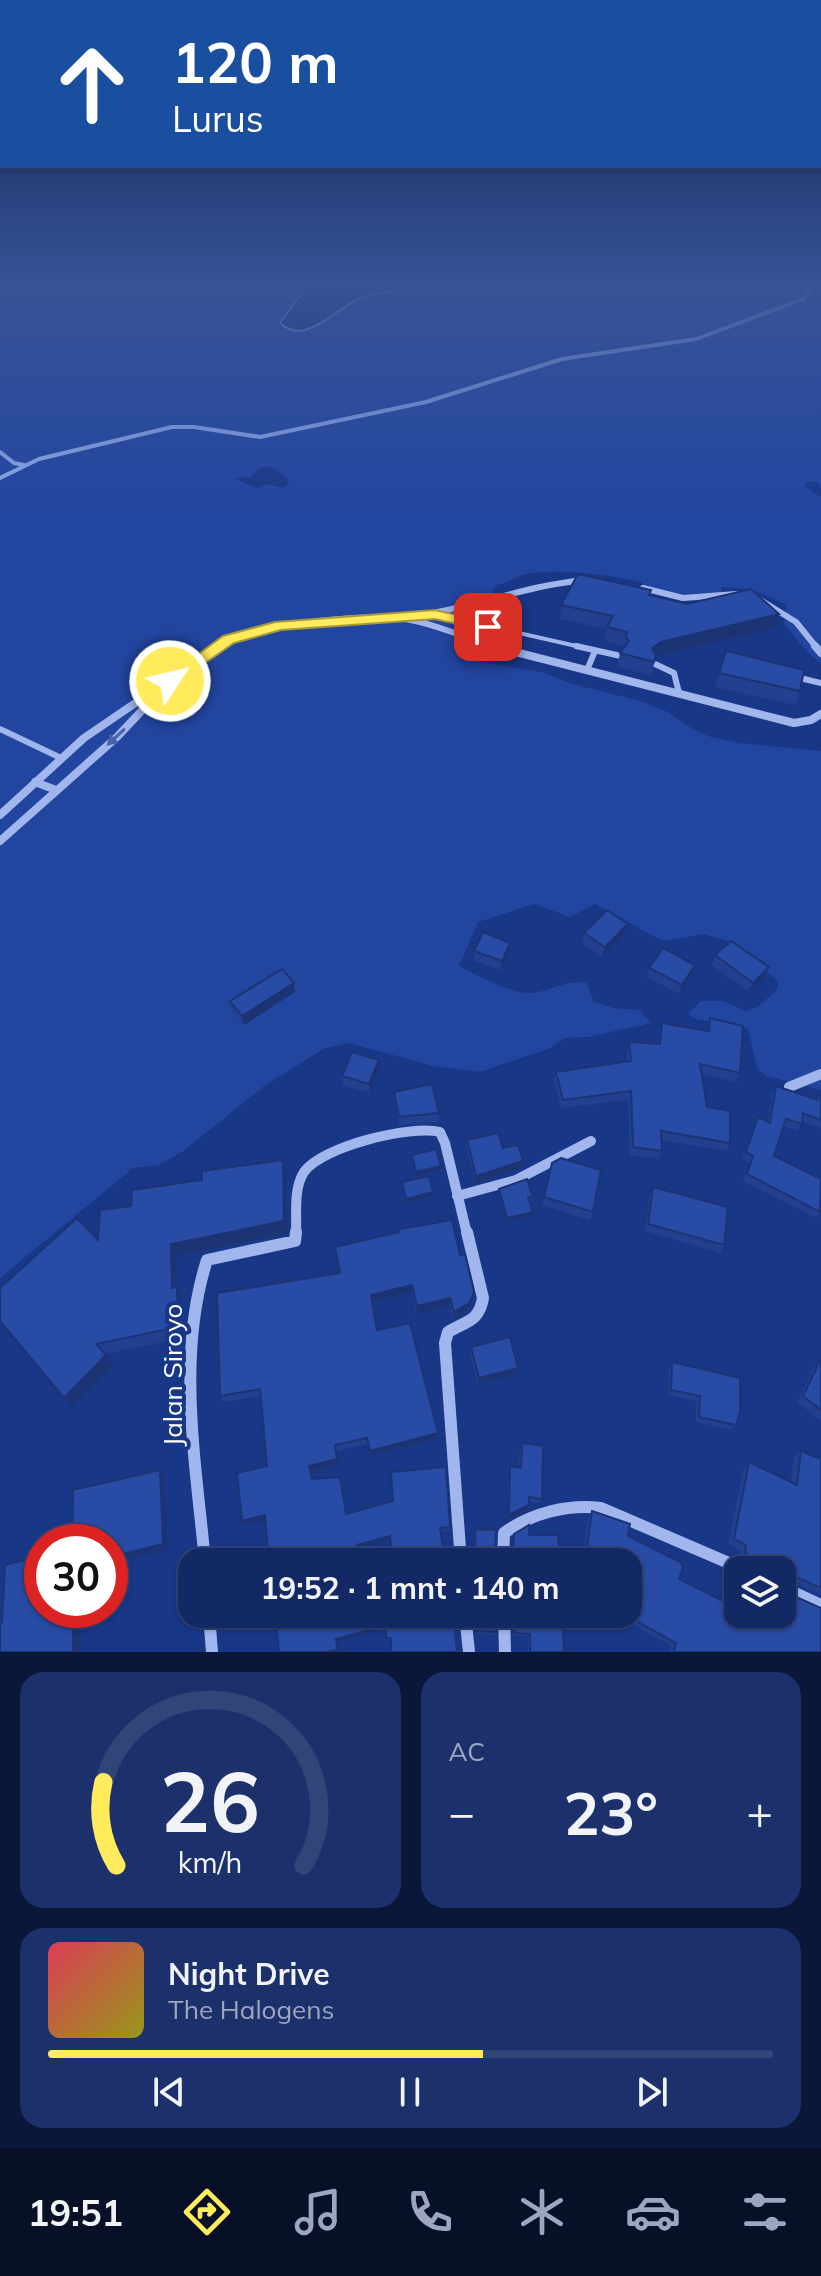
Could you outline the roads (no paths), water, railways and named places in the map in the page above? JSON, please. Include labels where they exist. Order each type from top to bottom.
[{"type":"street","points":[[0,815],[61,758],[127,705],[170,681],[234,637],[301,622],[435,614],[559,582],[590,580]]},
{"type":"street","points":[[632,586],[683,598],[730,594],[756,597],[786,613],[821,653]]},
{"type":"street","points":[[399,618],[794,723],[811,720],[821,714]]},
{"type":"street","points":[[0,841],[117,737],[170,681]]},
{"type":"street","points":[[35,782],[56,790]]},
{"type":"street","points":[[789,1087],[821,1074]]},
{"type":"street","name":"Jalan Siroyo","points":[[204,1548],[193,1403],[194,1323],[199,1276],[207,1260],[295,1241],[299,1183],[304,1171],[322,1158],[350,1146],[435,1130],[445,1143],[457,1196]]},
{"type":"street","points":[[460,1548],[445,1343],[448,1332],[453,1328],[476,1322],[481,1314],[483,1298],[457,1196],[516,1180],[591,1141]]},
{"type":"street","points":[[503,1548],[504,1533],[511,1528],[560,1506],[581,1504],[601,1508],[724,1561]]},
{"type":"street","points":[[796,1593],[821,1605]]},
{"type":"street","points":[[210,1628],[212,1652]]},
{"type":"street","points":[[466,1628],[469,1652]]},
{"type":"street","points":[[504,1628],[505,1652]]},
{"type":"lane","points":[[435,614],[621,656]]},
{"type":"lane","points":[[587,670],[595,651]]},
{"type":"lane","points":[[655,664],[674,670],[680,677],[679,693]]},
{"type":"lane","points":[[794,677],[821,683]]},
{"type":"lane","points":[[811,720],[821,725]]},
{"type":"lane","points":[[0,729],[61,758]]},
{"type":"waterway","points":[[0,478],[39,459],[172,427],[194,427],[260,437],[426,402],[549,363]]},
{"type":"waterway","points":[[0,452],[14,463],[24,465]]}]
